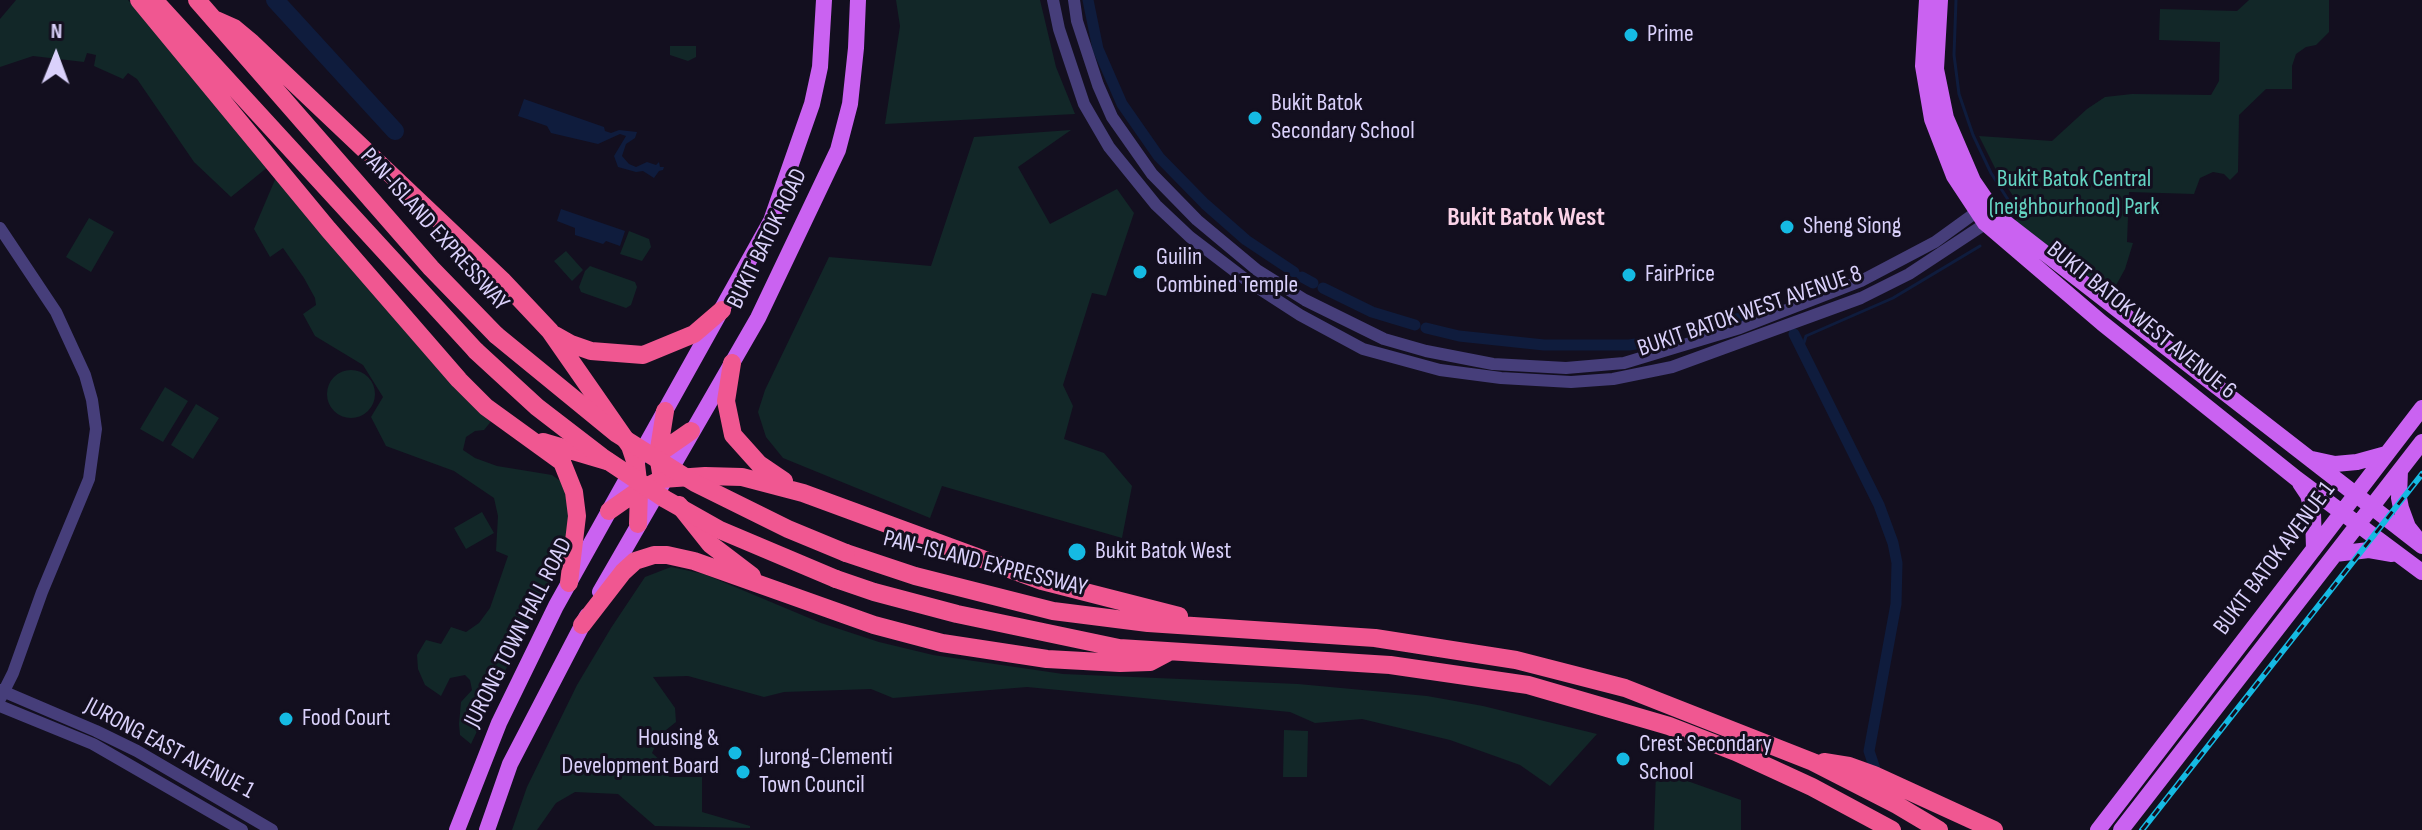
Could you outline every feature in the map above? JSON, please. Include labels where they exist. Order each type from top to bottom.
[{"type":"highway","points":[[139,0],[328,229],[459,380],[486,407],[562,462],[574,492],[577,516],[569,583]]},
{"type":"highway","name":"PAN-ISLAND EXPRESSWAY","points":[[154,0],[476,351],[537,407],[602,457],[665,499],[720,530],[874,592],[957,614],[1119,648],[1390,665],[1528,685],[1669,726],[1736,752],[1889,828]]},
{"type":"highway","name":"PAN-ISLAND EXPRESSWAY","points":[[197,0],[431,268],[496,335],[617,434],[695,483],[774,522],[846,553],[915,576],[1053,611],[1148,623],[1375,638],[1516,660],[1625,688],[1813,762],[1834,762],[1879,783]]},
{"type":"highway","points":[[216,20],[234,28],[252,43],[502,280],[550,331],[630,446],[639,490],[638,524]]},
{"type":"highway","points":[[550,331],[571,344],[591,351],[643,355],[694,334],[722,310]]},
{"type":"highway","points":[[732,363],[726,401],[733,435],[759,464],[803,493]]},
{"type":"highway","points":[[665,411],[658,455],[662,479],[688,519],[710,544],[771,589]]},
{"type":"highway","points":[[529,437],[618,464],[636,464],[658,455],[691,431]]},
{"type":"highway","points":[[609,511],[639,490],[662,479],[742,477],[803,493],[1042,581],[1174,615],[1261,624],[1280,630]]},
{"type":"highway","points":[[582,625],[623,572],[643,557],[667,555],[694,561],[874,625],[942,643],[1047,659],[1142,663],[1167,653]]},
{"type":"highway","points":[[1879,783],[1897,805],[1939,830]]},
{"type":"highway","points":[[1879,783],[1994,830]]},
{"type":"main road","name":"BUKIT BATOK ROAD","points":[[636,464],[771,221],[796,154],[820,67],[824,0]]},
{"type":"main road","name":"BUKIT BATOK ROAD","points":[[662,479],[758,318],[838,150],[850,104],[858,0]]},
{"type":"main road","name":"BUKIT BATOK WEST AVENUE 6","points":[[1927,0],[1923,66],[1927,101],[1954,176],[1986,214],[2102,323],[2297,479],[2422,572]]},
{"type":"main road","name":"BUKIT BATOK WEST AVENUE 6","points":[[1940,0],[1936,44],[1940,93],[1959,150],[1986,214],[2422,545]]},
{"type":"main road","name":"BUKIT BATOK AVENUE 1","points":[[2098,830],[2422,408]]},
{"type":"main road","name":"BUKIT BATOK AVENUE 1","points":[[2121,830],[2422,442]]},
{"type":"main road","points":[[2306,458],[2335,464],[2386,454]]},
{"type":"main road","name":"JURONG TOWN HALL ROAD","points":[[457,830],[499,723],[569,583],[636,464]]},
{"type":"main road","points":[[2400,470],[2401,508],[2408,527],[2422,545]]},
{"type":"main road","points":[[487,830],[510,764],[662,479]]},
{"type":"main road","points":[[2297,479],[2308,495],[2313,513],[2314,550]]},
{"type":"main road","points":[[2335,554],[2369,550],[2400,557]]},
{"type":"street","name":"BUKIT BATOK WEST AVENUE 8","points":[[1053,0],[1066,53],[1084,104],[1109,147],[1156,205],[1190,237],[1249,282],[1300,315],[1363,349],[1440,370],[1501,378],[1571,382],[1613,379],[1672,367],[1806,320],[1897,280],[1986,214]]},
{"type":"street","name":"BUKIT BATOK WEST AVENUE 8","points":[[1074,0],[1077,21],[1112,117],[1152,174],[1197,220],[1271,280],[1340,319],[1384,339],[1493,364],[1566,368],[1624,363],[1740,328],[1842,290],[1914,255],[1986,214]]},
{"type":"street","points":[[1156,205],[1170,193]]},
{"type":"street","points":[[0,228],[62,325],[85,375],[96,429],[89,479],[42,592],[3,698]]},
{"type":"street","name":"JURONG EAST AVENUE 1","points":[[3,698],[93,744],[242,830]]},
{"type":"street","name":"JURONG EAST AVENUE 1","points":[[3,698],[96,731],[137,751],[272,830]]},
{"type":"green space","points":[[16,0],[128,0],[269,166],[231,197],[194,162],[137,79],[128,73],[123,79],[94,66],[96,55],[87,53],[84,62],[33,56],[0,67],[0,19]]},
{"type":"green space","points":[[896,0],[1040,0],[1056,67],[1075,114],[885,124],[900,26]]},
{"type":"green space","name":"Bukit Batok Central (neighbourhood) Park","points":[[2249,0],[2329,0],[2329,32],[2316,45],[2296,54],[2292,66],[2292,89],[2266,89],[2239,115],[2238,172],[2230,180],[2224,174],[2213,172],[2200,178],[2194,194],[2129,192],[2127,242],[2133,243],[2125,269],[2109,298],[2013,222],[2020,216],[2021,208],[1996,170],[1979,136],[2052,141],[2105,97],[2132,94],[2211,95],[2219,81],[2220,42],[2159,40],[2160,9],[2237,11]]},
{"type":"green space","points":[[670,46],[696,46],[696,57],[688,61],[670,55]]},
{"type":"green space","points":[[1071,130],[1018,167],[1050,224],[1117,189],[1134,213],[1106,296],[1092,293],[1063,385],[1073,406],[1064,439],[1104,453],[1132,486],[1122,538],[942,486],[930,518],[783,458],[766,437],[758,412],[765,390],[829,257],[931,266],[974,137]]},
{"type":"green space","points":[[277,175],[493,419],[484,430],[466,437],[463,450],[497,466],[552,475],[566,485],[570,494],[568,553],[523,633],[471,744],[460,735],[459,724],[461,702],[472,690],[470,680],[465,675],[450,678],[441,696],[425,685],[418,669],[417,655],[426,640],[441,644],[451,627],[466,632],[479,623],[490,608],[508,556],[496,551],[498,516],[494,498],[454,471],[386,446],[371,417],[383,397],[363,365],[315,336],[303,314],[316,305],[304,278],[283,248],[270,257],[254,229]]},
{"type":"green space","points":[[89,218],[114,232],[91,272],[66,257]]},
{"type":"green space","points":[[629,231],[649,239],[651,247],[642,261],[620,254]]},
{"type":"green space","points":[[566,251],[583,270],[572,281],[554,261]]},
{"type":"green space","points":[[590,266],[635,282],[637,287],[631,305],[626,308],[581,292],[579,287]]},
{"type":"green space","points":[[351,370],[368,377],[375,394],[368,411],[351,418],[334,411],[327,394],[334,377]]},
{"type":"green space","points":[[165,387],[188,401],[163,442],[140,429]]},
{"type":"green space","points":[[196,404],[219,418],[193,459],[171,445]]},
{"type":"green space","points":[[482,512],[494,533],[466,549],[454,528]]},
{"type":"green space","points":[[671,567],[704,574],[821,623],[933,655],[1063,674],[1298,684],[1427,696],[1483,706],[1597,734],[1550,786],[1520,765],[1450,740],[1362,719],[1315,723],[1290,712],[1027,687],[893,698],[871,689],[784,692],[764,697],[688,676],[653,677],[675,708],[676,722],[661,734],[652,753],[661,761],[669,777],[702,777],[702,812],[750,828],[655,826],[618,794],[575,792],[556,803],[537,830],[512,830],[527,787],[577,685],[611,628],[645,577]]},
{"type":"green space","points":[[1284,730],[1308,731],[1307,777],[1283,777]]},
{"type":"green space","points":[[1656,772],[1741,800],[1741,830],[1654,830]]},
{"type":"water","points":[[524,99],[604,127],[611,133],[619,130],[637,132],[635,138],[626,144],[622,156],[636,167],[647,162],[656,165],[659,162],[663,170],[654,178],[643,171],[618,167],[614,156],[626,136],[620,134],[598,144],[551,133],[547,126],[518,116]]},
{"type":"water","points":[[561,209],[625,231],[620,246],[575,235],[575,228],[557,221]]},
{"type":"waterway","points":[[275,0],[395,131]]},
{"type":"waterway","points":[[1088,0],[1098,49],[1122,104],[1159,157],[1246,240],[1294,272]]},
{"type":"waterway","points":[[1956,0],[1954,55],[1959,94],[1973,135],[1991,173],[2014,209],[2011,218]]},
{"type":"waterway","points":[[1802,349],[1806,336],[1893,298],[1980,246]]},
{"type":"waterway","points":[[1302,277],[1313,283]]},
{"type":"waterway","points":[[1323,288],[1372,312],[1415,325]]},
{"type":"waterway","points":[[1711,328],[1772,307],[1780,311]]},
{"type":"waterway","points":[[1426,328],[1459,336],[1544,345],[1629,345],[1677,338]]},
{"type":"waterway","points":[[1794,334],[1879,505],[1897,563],[1896,604],[1869,751],[1878,778]]},
{"type":"railway","points":[[2142,830],[2422,474]]},
{"type":"place","name":"Prime","points":[[1631,35]]},
{"type":"place","name":"Bukit Batok Secondary School","points":[[1255,118]]},
{"type":"place","name":"Sheng Siong","points":[[1787,227]]},
{"type":"place","name":"Guilin Combined Temple","points":[[1140,272]]},
{"type":"place","name":"FairPrice","points":[[1629,275]]},
{"type":"place","name":"Bukit Batok West","points":[[1077,552]]},
{"type":"place","name":"Food Court","points":[[286,719]]},
{"type":"place","name":"Housing & Development Board","points":[[735,753]]},
{"type":"place","name":"Crest Secondary School","points":[[1623,759]]},
{"type":"place","name":"Jurong-Clementi Town Council","points":[[743,772]]},
{"type":"district","name":"Bukit Batok West","points":[[1526,218]]}]
